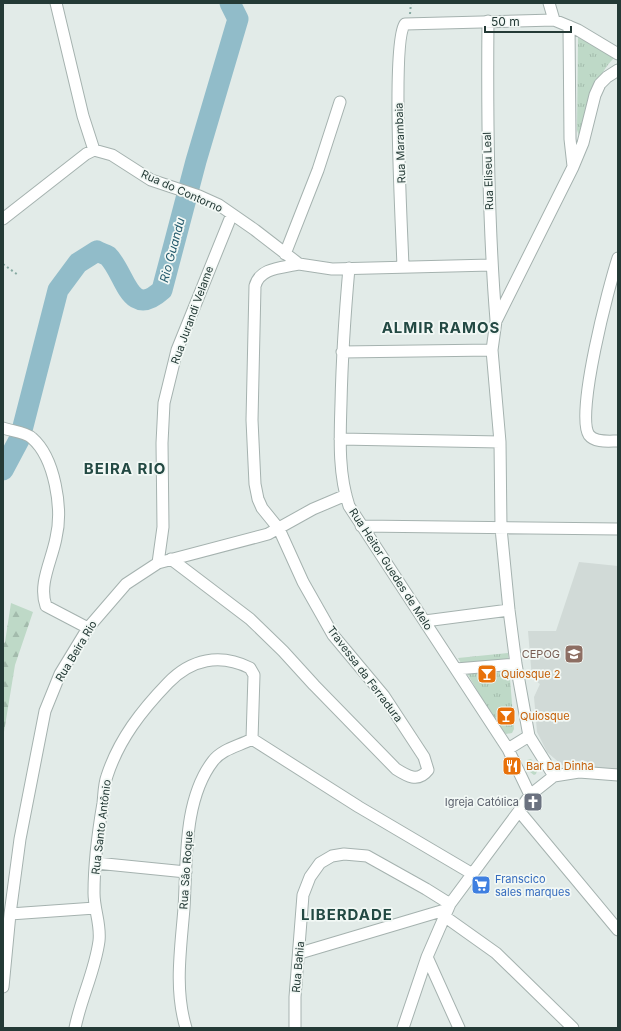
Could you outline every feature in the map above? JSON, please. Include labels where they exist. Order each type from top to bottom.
[{"type":"street","points":[[3,219],[86,154],[94,150],[56,3]]},
{"type":"street","points":[[549,3],[554,20]]},
{"type":"street","points":[[488,21],[554,20],[569,26],[618,54]]},
{"type":"street","name":"Rua Marambaia","points":[[403,268],[398,76],[403,26],[409,23],[488,21]]},
{"type":"street","name":"Rua Eliseu Leal","points":[[488,21],[487,112],[491,265],[496,321]]},
{"type":"street","points":[[569,26],[570,139],[573,167]]},
{"type":"street","points":[[554,776],[529,736],[516,664],[509,610],[502,528],[500,442],[492,350],[496,321],[573,167],[583,143],[595,95],[600,84],[606,77],[618,73]]},
{"type":"street","points":[[285,254],[318,170],[340,102]]},
{"type":"street","name":"Rua do Contorno","points":[[94,150],[112,155],[151,180],[199,196],[219,205],[299,264],[332,269],[491,265]]},
{"type":"street","name":"Rua Jurandi Velame","points":[[158,563],[163,527],[162,443],[164,403],[177,350],[232,214]]},
{"type":"street","points":[[618,258],[600,324],[584,410],[586,427],[589,434],[594,439],[618,440]]},
{"type":"street","name":"Travessa da Ferradura","points":[[171,559],[250,619],[283,651],[396,769],[409,777],[416,778],[425,774],[428,770],[428,766],[424,757],[384,696],[333,635],[303,582],[279,529],[262,508],[258,500],[255,484],[252,420],[254,294],[256,281],[265,273],[276,268],[299,264]]},
{"type":"street","name":"Rua Heitor Guedes de Melo","points":[[349,268],[342,352],[340,439],[346,495],[349,506],[508,749],[530,795]]},
{"type":"street","points":[[342,352],[492,350]]},
{"type":"street","points":[[3,428],[30,436],[37,443],[53,476],[58,501],[57,538],[44,581],[44,600],[46,606],[88,628]]},
{"type":"street","points":[[340,439],[500,442]]},
{"type":"street","name":"Rua Beira Rio","points":[[3,987],[10,914],[20,839],[45,711],[60,674],[88,628],[126,584],[158,563],[246,541],[279,529],[313,509],[346,495]]},
{"type":"street","points":[[361,526],[618,529]]},
{"type":"street","points":[[425,621],[509,610]]},
{"type":"street","name":"Rua Santo Antônio","points":[[74,1028],[96,961],[100,925],[95,908],[94,894],[100,816],[107,776],[126,734],[144,707],[179,672],[206,660],[228,660],[250,668],[254,675],[252,739]]},
{"type":"street","points":[[456,669],[516,664]]},
{"type":"street","points":[[508,749],[529,736]]},
{"type":"street","points":[[252,739],[359,807],[471,873]]},
{"type":"street","name":"Rua Sâo Roque","points":[[186,1028],[179,993],[186,872],[186,840],[202,780],[213,760],[223,751],[252,739]]},
{"type":"street","points":[[403,1028],[427,957],[447,910],[471,873],[530,795],[554,776],[579,772],[618,775]]},
{"type":"street","points":[[519,811],[618,930]]},
{"type":"street","name":"Rua Bahia","points":[[295,1028],[295,997],[300,953],[303,895],[316,868],[332,856],[344,854],[367,856],[447,910],[496,953],[573,1028]]},
{"type":"street","points":[[96,863],[186,872]]},
{"type":"street","points":[[10,914],[95,908]]},
{"type":"street","points":[[300,953],[447,910]]},
{"type":"street","points":[[427,957],[459,1028]]},
{"type":"path","points":[[3,264],[18,275]]},
{"type":"shaded area","name":"CEPOG","points":[[579,562],[618,566],[618,771],[562,765],[547,752],[537,732],[534,697],[540,684],[532,678],[528,631],[556,631]]},
{"type":"green space","points":[[581,32],[615,57],[608,65],[597,84],[590,106],[583,138],[579,136],[577,130],[578,38]]},
{"type":"green space","points":[[11,603],[33,612],[15,665],[3,738],[3,645],[5,642]]},
{"type":"green space","points":[[508,653],[514,729],[512,733],[506,734],[500,729],[458,658]]},
{"type":"green space","points":[[531,759],[538,767],[536,774],[534,775],[526,769],[527,760]]},
{"type":"waterway","name":"Rio Guandu","points":[[3,470],[20,438],[58,290],[78,263],[97,251],[108,256],[129,291],[135,297],[142,300],[151,298],[162,290],[196,161],[238,19],[230,3]]},
{"type":"place","name":"CEPOG","points":[[574,654]]},
{"type":"place","name":"Quiosque 2","points":[[487,674]]},
{"type":"place","name":"Quiosque","points":[[506,716]]},
{"type":"place","name":"Bar Da Dinha","points":[[512,766]]},
{"type":"place","name":"Igreja Católica","points":[[533,802]]},
{"type":"place","name":"Franscico sales marques","points":[[481,885]]},
{"type":"district","name":"ALMIR RAMOS","points":[[441,327]]},
{"type":"district","name":"BEIRA RIO","points":[[125,468]]},
{"type":"district","name":"LIBERDADE","points":[[347,914]]}]
